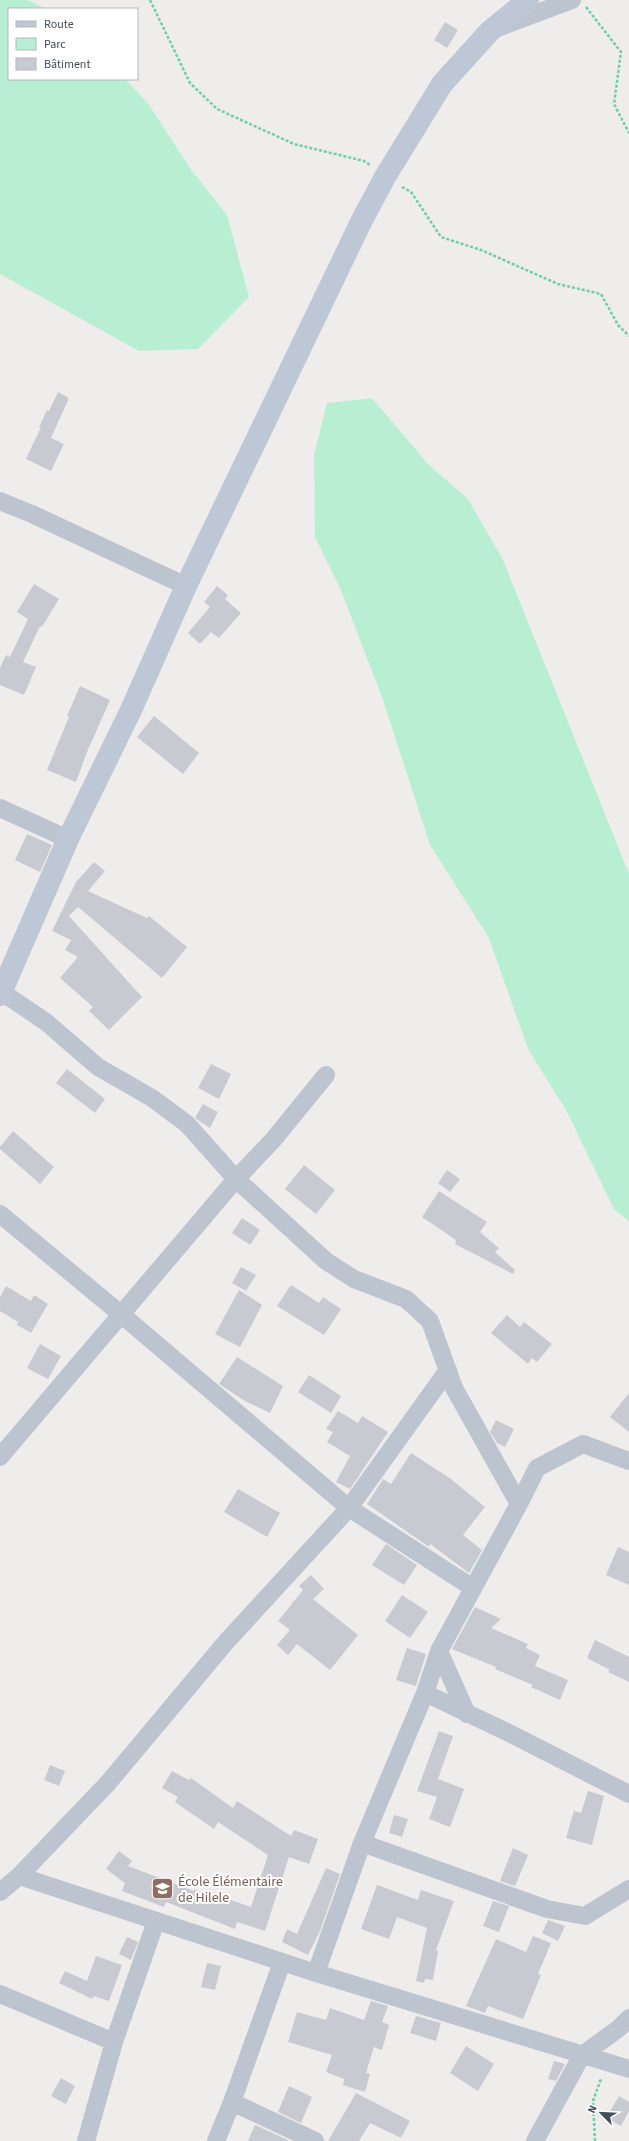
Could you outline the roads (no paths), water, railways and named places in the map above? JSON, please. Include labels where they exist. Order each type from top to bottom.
[{"type":"street","points":[[519,1504],[454,1388],[430,1321],[406,1299],[354,1279],[326,1261],[236,1179],[187,1124],[152,1098],[98,1067],[46,1022],[1,992],[68,839],[131,710],[186,586],[362,220],[385,178],[442,84],[490,31],[528,0]]},
{"type":"street","points":[[490,31],[579,3]]},
{"type":"street","points":[[0,501],[32,514],[186,586]]},
{"type":"street","points":[[0,808],[68,839]]},
{"type":"street","points":[[0,1457],[236,1179],[273,1140],[326,1075]]},
{"type":"street","points":[[0,1214],[122,1315],[349,1508],[473,1588]]},
{"type":"street","points":[[0,1892],[19,1876],[108,1783],[226,1642],[349,1508],[448,1370]]},
{"type":"street","points":[[316,1973],[362,1843],[425,1693],[439,1651],[537,1468],[583,1444],[629,1461]]},
{"type":"street","points":[[439,1651],[467,1714]]},
{"type":"street","points":[[425,1693],[511,1734],[629,1794]]},
{"type":"street","points":[[362,1843],[547,1909],[585,1916],[629,1890]]},
{"type":"street","points":[[19,1876],[316,1973],[629,2069]]},
{"type":"street","points":[[86,2141],[114,2042],[156,1921]]},
{"type":"street","points":[[216,2141],[232,2102],[282,1962]]},
{"type":"street","points":[[0,1994],[114,2042]]},
{"type":"street","points":[[535,2141],[582,2055],[618,2029],[629,2018]]},
{"type":"street","points":[[232,2102],[315,2141]]},
{"type":"place","name":"École Élémentaire de Hilele","points":[[163,1889]]}]
